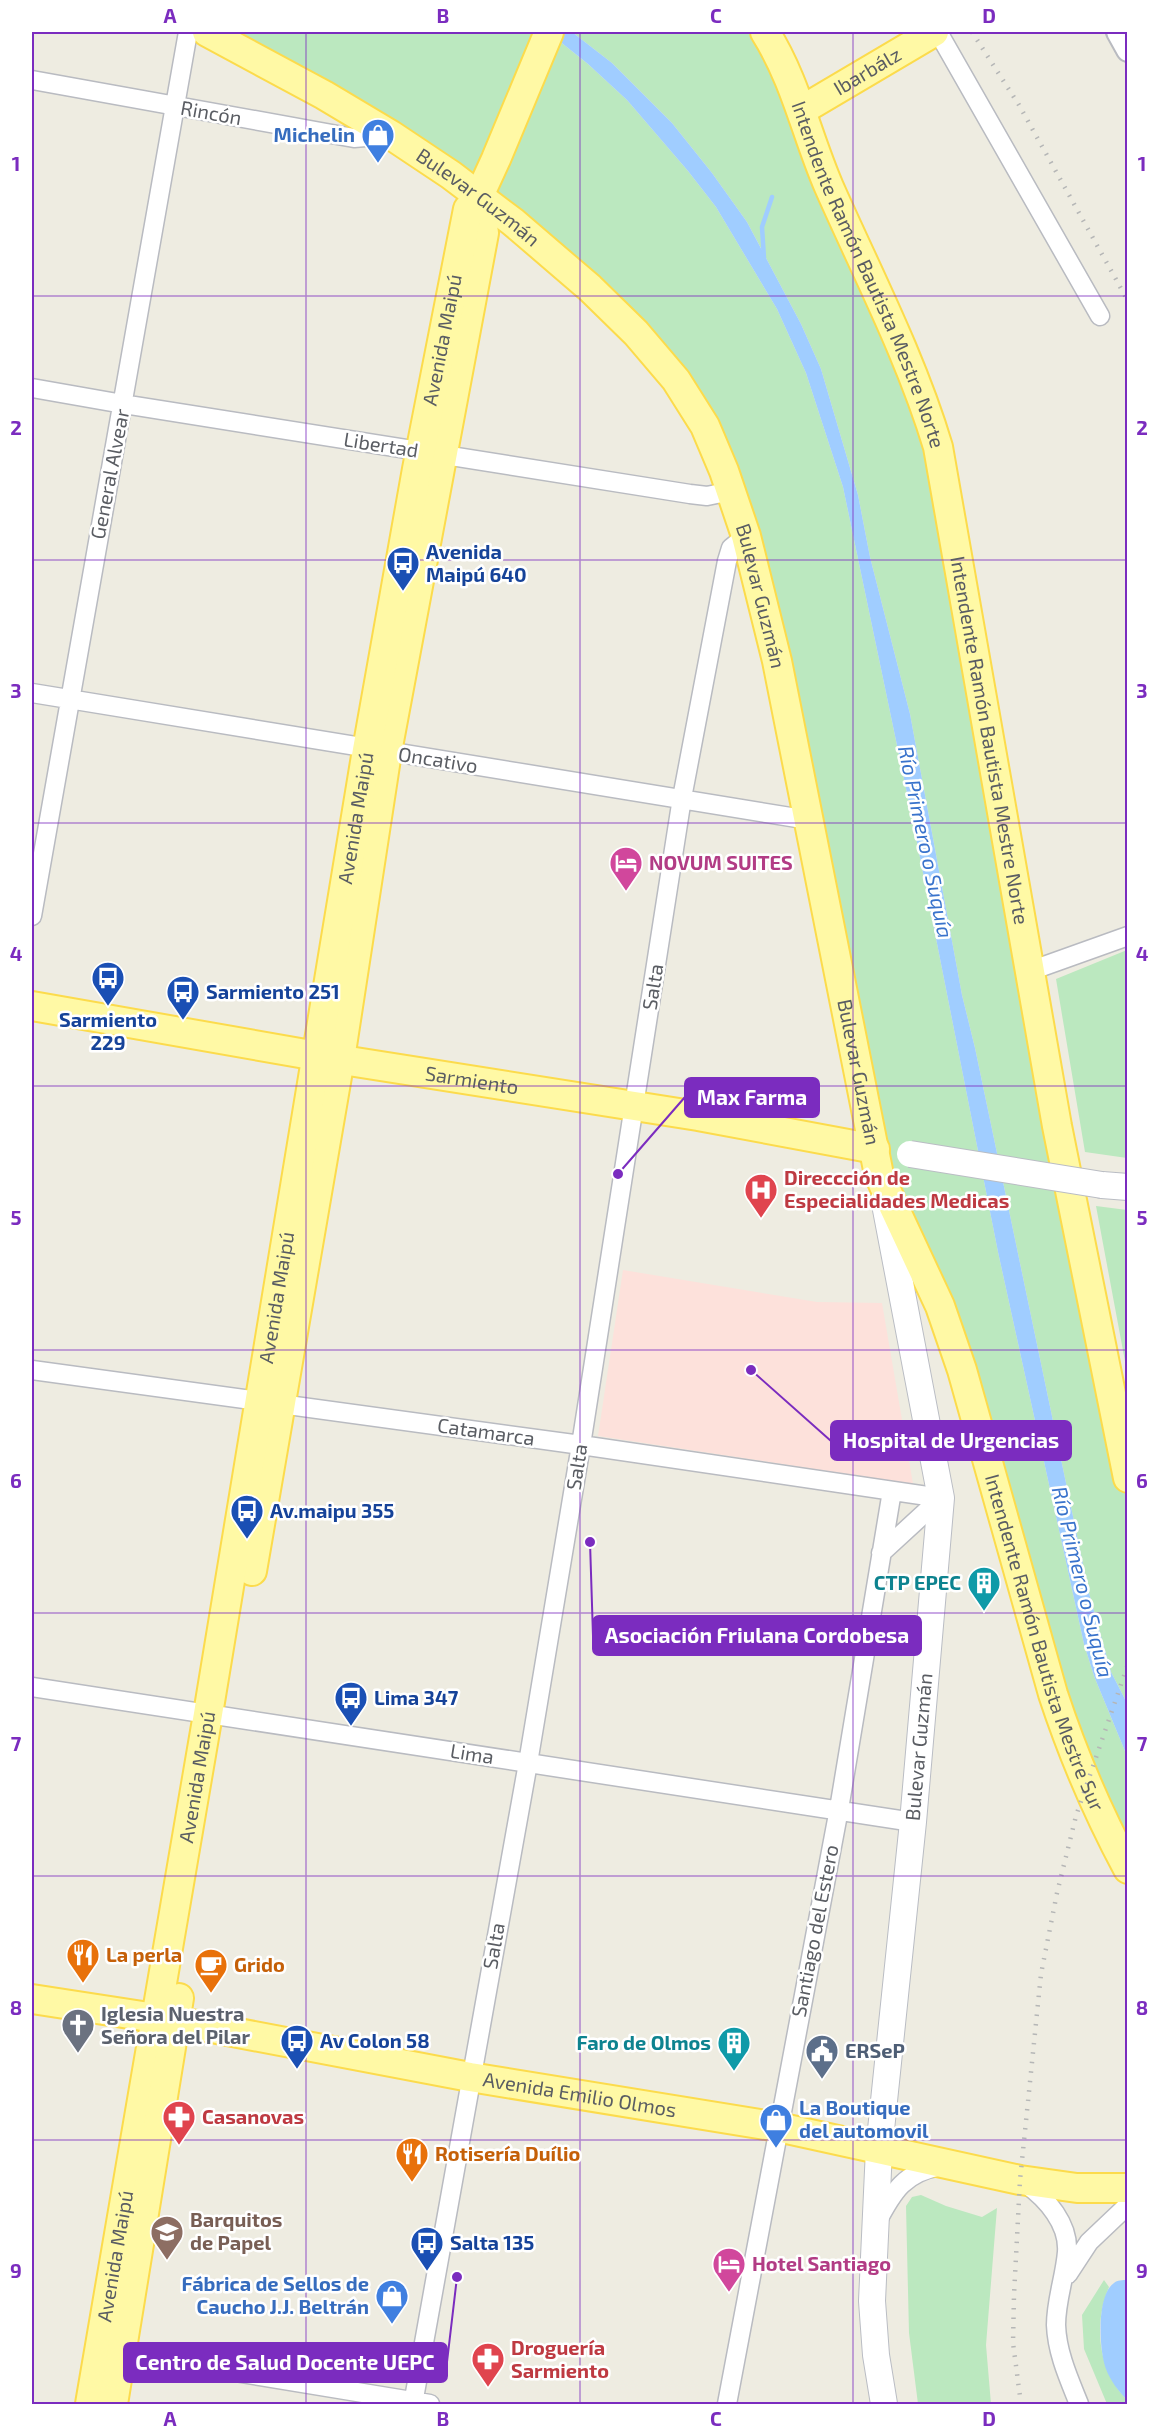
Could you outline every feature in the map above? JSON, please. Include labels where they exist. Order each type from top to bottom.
[{"type":"main road","name":"Bulevar Guzmán","points":[[207,32],[324,95],[391,135],[513,222],[615,312],[676,380],[705,426],[746,536],[777,661],[877,1162],[941,1498],[913,1822],[879,2149],[872,2301],[876,2355],[884,2404]]},
{"type":"main road","points":[[479,196],[549,32]]},
{"type":"main road","name":"Intendente Ramón Bautista Mestre Norte","points":[[765,32],[782,58],[828,184],[913,371],[938,447],[1057,1126],[1128,1478]]},
{"type":"main road","name":"Ibarbálz","points":[[802,110],[936,32]]},
{"type":"main road","name":"Avenida Maipú","points":[[113,2404],[111,2351],[329,1057],[377,751],[432,454],[484,232],[479,196]]},
{"type":"main road","name":"Sarmiento","points":[[32,1006],[329,1057],[634,1105],[877,1162],[910,1154],[1102,1185],[1128,1187]]},
{"type":"main road","name":"Intendente Ramón Bautista Mestre Sur","points":[[877,1162],[940,1306],[962,1370],[1053,1694],[1069,1742],[1100,1814],[1128,1869]]},
{"type":"main road","name":"Avenida Emilio Olmos","points":[[32,1999],[166,2020],[470,2078],[778,2127],[1020,2180],[1077,2188],[1128,2188]]},
{"type":"main road","name":"Avenida Maipú","points":[[90,2404],[111,2351]]},
{"type":"street","name":"General Alvear","points":[[32,916],[68,699],[123,404],[173,106],[188,32]]},
{"type":"street","points":[[936,32],[1100,316]]},
{"type":"street","points":[[1118,32],[1128,50]]},
{"type":"street","name":"Rincón","points":[[32,80],[354,138],[391,135]]},
{"type":"street","name":"Libertad","points":[[32,388],[698,495],[706,496],[731,491]]},
{"type":"street","name":"Salta","points":[[419,2404],[470,2078],[528,1763],[581,1445],[682,798],[726,561],[731,548],[746,536]]},
{"type":"street","name":"Oncativo","points":[[32,693],[809,820]]},
{"type":"street","points":[[1030,971],[1128,936]]},
{"type":"street","name":"Catamarca","points":[[32,1370],[581,1445],[941,1498]]},
{"type":"street","name":"Santiago del Estero","points":[[726,2404],[839,1809],[892,1491]]},
{"type":"street","points":[[881,1553],[941,1498]]},
{"type":"street","name":"Lima","points":[[32,1687],[913,1822]]},
{"type":"street","points":[[874,2229],[891,2197],[903,2183],[922,2170],[950,2165]]},
{"type":"street","points":[[1020,2180],[1043,2196],[1062,2227],[1067,2254],[1058,2301],[1057,2330],[1060,2355],[1079,2404]]},
{"type":"street","points":[[1058,2301],[1075,2260],[1089,2242],[1128,2205]]},
{"type":"street","points":[[111,2351],[419,2404]]},
{"type":"shaded area","points":[[623,1270],[817,1302],[882,1303],[913,1484],[598,1436]]},
{"type":"green space","points":[[207,32],[548,32],[588,64],[627,100],[688,171],[716,207],[777,309],[806,373],[843,487],[912,817],[998,1252],[1084,1644],[1094,1676],[1127,1756],[1127,1869],[879,1175],[809,820],[705,427],[553,255]]},
{"type":"green space","points":[[572,32],[765,32],[913,371],[1127,1478],[1127,1703],[1111,1672],[1089,1593],[962,995],[910,714],[870,557],[858,495],[821,369],[801,324],[747,222],[712,173],[672,123],[612,63]]},
{"type":"green space","points":[[1127,950],[1127,1158],[1085,1152],[1056,979]]},
{"type":"green space","points":[[1096,1206],[1127,1210],[1127,1372]]},
{"type":"green space","points":[[921,2195],[946,2206],[982,2217],[997,2208],[986,2345],[991,2404],[918,2404],[909,2333],[906,2206],[912,2197]]},
{"type":"green space","points":[[1104,2280],[1109,2287],[1101,2316],[1101,2346],[1110,2375],[1127,2400],[1127,2404],[1107,2404],[1084,2349],[1082,2315]]},
{"type":"water","name":"Río Primero o Suquía","points":[[548,32],[572,32],[612,63],[672,123],[747,222],[801,324],[821,369],[858,495],[870,557],[910,714],[962,995],[1089,1593],[1111,1672],[1127,1703],[1127,1756],[1094,1676],[1084,1644],[998,1252],[912,817],[843,487],[806,373],[777,309],[716,207],[627,100],[588,64]]},
{"type":"water","points":[[1128,2280],[1127,2400],[1115,2386],[1106,2369],[1102,2350],[1101,2324],[1104,2299],[1108,2289],[1117,2281]]},
{"type":"waterway","points":[[764,258],[762,227],[772,197]]},
{"type":"railway","points":[[972,32],[1019,105],[1128,301]]},
{"type":"railway","points":[[1021,2404],[1013,2343],[1014,2295],[1020,2180],[1041,1974],[1057,1893],[1076,1816],[1128,1664]]},
{"type":"place","name":"Michelin","points":[[378,164]]},
{"type":"place","name":"Avenida Maipú 640","points":[[403,592]]},
{"type":"place","name":"NOVUM SUITES","points":[[626,892]]},
{"type":"place","name":"Sarmiento 229","points":[[108,1007]]},
{"type":"place","name":"Sarmiento 251","points":[[183,1021]]},
{"type":"place","name":"Max Farma","points":[[618,1174]]},
{"type":"place","name":"Direccción de Especialidades Medicas","points":[[761,1219]]},
{"type":"place","name":"Hospital de Urgencias","points":[[751,1370]]},
{"type":"place","name":"Av.maipu 355","points":[[247,1540]]},
{"type":"place","name":"Asociación Friulana Cordobesa","points":[[590,1542]]},
{"type":"place","name":"CTP EPEC","points":[[984,1612]]},
{"type":"place","name":"Lima 347","points":[[351,1727]]},
{"type":"place","name":"La perla","points":[[83,1984]]},
{"type":"place","name":"Grido","points":[[211,1994]]},
{"type":"place","name":"Iglesia Nuestra Señora del Pilar","points":[[78,2054]]},
{"type":"place","name":"Av Colon 58","points":[[297,2070]]},
{"type":"place","name":"Faro de Olmos","points":[[734,2072]]},
{"type":"place","name":"ERSeP","points":[[822,2080]]},
{"type":"place","name":"Casanovas","points":[[179,2146]]},
{"type":"place","name":"La Boutique del automovil","points":[[776,2149]]},
{"type":"place","name":"Rotisería Duílio","points":[[412,2183]]},
{"type":"place","name":"Barquitos de Papel","points":[[167,2261]]},
{"type":"place","name":"Salta 135","points":[[427,2272]]},
{"type":"place","name":"Centro de Salud Docente UEPC","points":[[457,2277]]},
{"type":"place","name":"Hotel Santiago","points":[[729,2293]]},
{"type":"place","name":"Fábrica de Sellos de Caucho J.J. Beltrán","points":[[392,2325]]},
{"type":"place","name":"Droguería Sarmiento","points":[[488,2388]]}]
